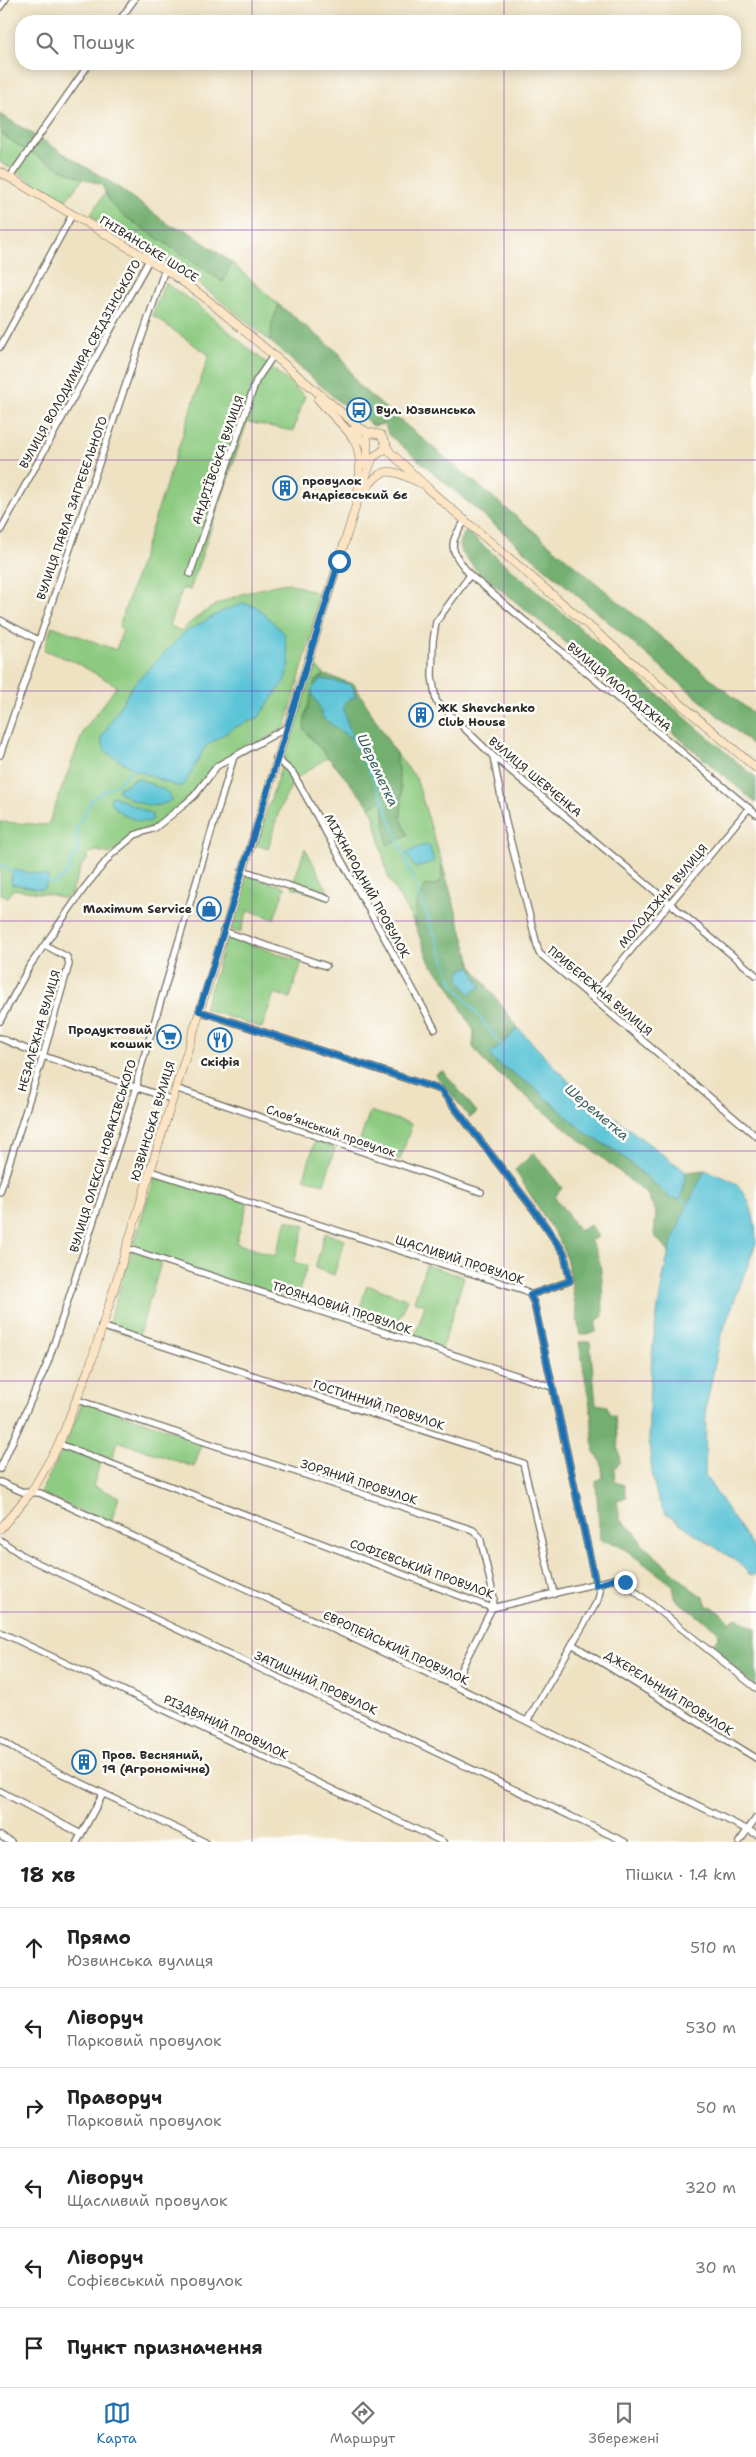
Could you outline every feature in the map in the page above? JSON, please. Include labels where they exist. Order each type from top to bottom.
[{"type":"main road","name":"ГНІВАНСЬКЕ ШОСЕ","points":[[0,172],[165,269],[204,297],[273,356],[322,394],[360,428],[374,433]]},
{"type":"main road","name":"ГНІВАНСЬКЕ ШОСЕ","points":[[300,378],[366,446]]},
{"type":"main road","points":[[318,398],[352,436],[359,449],[362,465],[357,504]]},
{"type":"main road","points":[[357,504],[368,462],[366,446],[368,436],[374,433],[384,437],[390,452],[432,492]]},
{"type":"main road","points":[[361,490],[371,463],[386,443]]},
{"type":"main road","points":[[366,446],[372,453],[380,453],[466,520],[756,768]]},
{"type":"main road","points":[[357,504],[374,478],[385,471],[397,472],[420,483]]},
{"type":"main road","name":"ЮЗВИНСЬКА ВУЛИЦЯ","points":[[0,1529],[32,1491],[60,1444],[77,1400],[150,1171],[276,758],[357,504]]},
{"type":"street","points":[[0,7],[5,0]]},
{"type":"street","points":[[123,15],[134,0]]},
{"type":"street","points":[[10,177],[85,70]]},
{"type":"street","points":[[0,347],[72,215]]},
{"type":"street","name":"ВУЛИЦЯ ВОЛОДИМИРА СВІДЗІНСЬКОГО","points":[[0,531],[149,260]]},
{"type":"street","name":"ВУЛИЦЯ ПАВЛА ЗАГРЕБЕЛЬНОГО","points":[[0,755],[165,269]]},
{"type":"street","name":"АНДРІЇВСЬКА ВУЛИЦЯ","points":[[190,574],[256,381],[273,356]]},
{"type":"street","points":[[466,520],[453,537],[452,551],[470,575]]},
{"type":"street","name":"ВУЛИЦЯ ШЕВЧЕНКА","points":[[470,575],[436,622],[433,640],[432,676],[436,701],[493,756],[756,974]]},
{"type":"street","name":"ВУЛИЦЯ МОЛОДІЖНА","points":[[470,575],[756,814]]},
{"type":"street","points":[[0,620],[38,640]]},
{"type":"street","points":[[0,1020],[24,974],[64,917],[112,855],[135,835],[158,826],[195,795],[214,769],[286,728]]},
{"type":"street","name":"ВУЛИЦЯ ОЛЕКСИ НОВАКІВСЬКОГО","points":[[0,1469],[48,1362],[137,1087],[234,756]]},
{"type":"street","name":"ПРИБЕРЕЖНА ВУЛИЦЯ","points":[[493,756],[506,823],[539,953],[756,1136]]},
{"type":"street","name":"МІЖНАРОДНИЙ ПРОВУЛОК","points":[[276,758],[293,773],[435,1028]]},
{"type":"street","name":"МОЛОДІЖНА ВУЛИЦЯ","points":[[592,997],[749,808]]},
{"type":"street","points":[[242,870],[328,899]]},
{"type":"street","points":[[223,931],[326,966]]},
{"type":"street","name":"НЕЗАЛЕЖНА ВУЛИЦЯ","points":[[0,1192],[43,1056],[69,964],[67,957],[44,945]]},
{"type":"street","points":[[199,1011],[441,1090],[534,1210],[564,1253],[570,1281],[530,1295]]},
{"type":"street","points":[[0,1038],[43,1056],[172,1099]]},
{"type":"street","name":"Словʼянський провулок","points":[[174,1088],[481,1192]]},
{"type":"street","name":"ЩАСЛИВИЙ ПРОВУЛОК","points":[[150,1171],[524,1290],[530,1295],[596,1585],[600,1591],[598,1600],[527,1721]]},
{"type":"street","name":"ТРОЯНДОВИЙ ПРОВУЛОК","points":[[126,1248],[552,1387]]},
{"type":"street","name":"ГОСТИННИЙ ПРОВУЛОК","points":[[101,1326],[523,1463],[554,1594]]},
{"type":"street","name":"ЗОРЯНИЙ ПРОВУЛОК","points":[[77,1400],[473,1530],[480,1537],[494,1598],[492,1608],[453,1685]]},
{"type":"street","name":"СОФІЄВСЬКИЙ ПРОВУЛОК","points":[[60,1444],[492,1608],[615,1579],[625,1582],[756,1688]]},
{"type":"street","name":"ЄВРОПЕЙСЬКИЙ ПРОВУЛОК","points":[[0,1482],[23,1492],[32,1491],[40,1493],[453,1685],[756,1834]]},
{"type":"street","name":"ЗАТИШНИЙ ПРОВУЛОК","points":[[0,1540],[25,1557],[625,1842]]},
{"type":"street","name":"РІЗДВЯНИЙ ПРОВУЛОК","points":[[0,1632],[443,1842]]},
{"type":"street","name":"ДЖЕРЕЛЬНИЙ ПРОВУЛОК","points":[[572,1644],[756,1758]]},
{"type":"street","points":[[1,1743],[205,1842]]},
{"type":"street","points":[[0,1791],[81,1834]]},
{"type":"street","points":[[77,1842],[103,1794]]},
{"type":"street","points":[[739,1842],[756,1818]]},
{"type":"street","points":[[0,1836],[11,1842]]},
{"type":"green space","points":[[0,114],[115,185],[171,226],[186,230],[232,263],[223,282],[121,214],[109,201],[102,185],[49,163],[0,133]]},
{"type":"green space","points":[[0,133],[19,146],[83,179],[65,201],[0,162]]},
{"type":"green space","points":[[106,192],[109,201],[223,282],[232,263],[279,305],[272,323],[270,341],[201,285],[90,215]]},
{"type":"green space","points":[[165,283],[195,303],[305,396],[293,431],[247,422],[190,590],[183,588],[169,625],[181,631],[193,620],[216,605],[239,595],[280,584],[289,583],[323,595],[285,728],[220,764],[198,791],[158,827],[135,835],[110,854],[97,851],[89,853],[86,862],[82,864],[71,894],[63,899],[53,895],[13,889],[8,897],[0,893],[0,822],[48,825],[84,730],[117,686],[75,662],[44,650],[52,626],[116,650],[123,629],[119,627],[209,355],[152,315]]},
{"type":"green space","points":[[279,305],[339,353],[359,386],[756,716],[756,748],[388,434],[385,424],[373,426],[357,412],[338,401],[270,341],[272,323]]},
{"type":"green space","points":[[466,531],[756,778],[756,803],[558,636],[476,570],[460,550],[460,540]]},
{"type":"green space","points":[[314,665],[325,675],[320,677],[308,735],[328,757],[294,780],[279,811],[268,849],[256,845]]},
{"type":"green space","points":[[325,675],[354,684],[395,752],[402,794],[401,818],[408,835],[387,845],[383,800],[370,807],[304,729],[305,717],[315,681]]},
{"type":"green space","points":[[395,752],[416,778],[441,860],[442,879],[416,904],[415,925],[388,877],[374,816],[370,807],[383,799],[384,819],[401,818],[401,794]]},
{"type":"green space","points":[[305,848],[331,897],[328,899],[292,887]]},
{"type":"green space","points":[[441,860],[472,966],[518,1028],[501,1046],[490,1053],[493,1060],[535,1088],[587,1134],[619,1153],[642,1174],[684,1191],[686,1172],[705,1170],[669,1252],[654,1235],[656,1212],[647,1194],[486,1064],[473,1047],[474,1031],[447,983],[430,963],[415,925],[416,904],[425,886],[438,884],[442,879]]},
{"type":"green space","points":[[246,875],[285,887],[274,919],[248,910],[240,933],[229,929]]},
{"type":"green space","points":[[227,936],[302,962],[290,998],[274,993],[262,1028],[204,1009]]},
{"type":"green space","points":[[443,1071],[477,1112],[470,1118],[435,1074]]},
{"type":"green space","points":[[370,1111],[412,1124],[400,1160],[358,1146]]},
{"type":"green space","points":[[315,1141],[335,1148],[324,1184],[304,1178]]},
{"type":"green space","points":[[534,1153],[562,1188],[555,1197],[579,1231],[591,1225],[598,1237],[590,1241],[598,1258],[602,1277],[603,1316],[596,1321],[596,1332],[580,1335],[570,1274],[563,1247],[515,1170]]},
{"type":"green space","points":[[156,1173],[248,1202],[236,1243],[275,1256],[287,1220],[305,1226],[294,1262],[307,1266],[296,1301],[162,1260],[138,1338],[107,1328]]},
{"type":"green space","points":[[325,1233],[345,1240],[334,1275],[315,1268]]},
{"type":"green space","points":[[426,1265],[464,1277],[442,1349],[414,1339],[425,1305],[414,1301]]},
{"type":"green space","points":[[367,1285],[407,1299],[395,1333],[356,1321]]},
{"type":"green space","points":[[579,1342],[590,1342],[596,1404],[607,1406],[610,1414],[615,1416],[620,1463],[614,1468],[615,1482],[624,1485],[627,1498],[617,1501],[620,1520],[635,1532],[642,1544],[693,1590],[704,1597],[707,1606],[713,1607],[730,1622],[737,1618],[756,1629],[756,1687],[708,1649],[719,1637],[718,1631],[675,1599],[674,1586],[619,1545],[600,1540],[596,1482],[603,1477],[601,1461],[594,1453],[591,1412]]},
{"type":"green space","points":[[83,1401],[203,1441],[194,1467],[118,1441],[110,1464],[101,1460],[93,1486],[119,1497],[110,1525],[40,1493],[65,1446]]},
{"type":"water","points":[[243,603],[257,607],[284,633],[290,664],[284,682],[258,718],[235,727],[206,746],[184,785],[178,787],[133,769],[105,751],[101,738],[133,685],[185,632],[221,612]]},
{"type":"water","points":[[321,679],[349,684],[354,689],[355,697],[346,701],[343,707],[352,739],[323,718],[318,703],[312,695],[312,688]]},
{"type":"water","points":[[137,778],[164,790],[173,799],[159,805],[152,805],[132,800],[119,792],[118,789]]},
{"type":"water","points":[[113,796],[152,814],[152,820],[147,822],[134,820],[121,813],[112,803],[110,798]]},
{"type":"water","points":[[429,845],[434,861],[415,868],[406,853],[421,846]]},
{"type":"water","points":[[14,870],[48,876],[45,888],[38,889],[12,885],[11,878]]},
{"type":"water","points":[[470,966],[481,987],[469,994],[459,979],[460,971]]},
{"type":"water","points":[[518,1028],[575,1088],[686,1172],[681,1199],[671,1198],[619,1153],[587,1134],[535,1088],[493,1060],[490,1053],[501,1046]]},
{"type":"water","points":[[705,1170],[730,1180],[742,1190],[750,1204],[755,1228],[756,1243],[721,1336],[706,1406],[705,1476],[756,1552],[756,1575],[749,1574],[740,1564],[666,1514],[656,1493],[651,1463],[649,1426],[650,1387],[653,1347],[663,1277],[676,1232]]},
{"type":"waterway","name":"Шереметка","points":[[352,738],[378,788],[453,983],[502,1046]]},
{"type":"waterway","name":"Шереметка","points":[[46,880],[54,884],[65,876],[78,849],[76,829],[92,799],[117,784],[133,768]]},
{"type":"waterway","name":"Шереметка","points":[[0,864],[15,874]]},
{"type":"waterway","name":"Шереметка","points":[[680,1198],[688,1205]]},
{"type":"place","name":"Вул. Юзвинська","points":[[359,410]]},
{"type":"place","name":"провулок Андрієвський 6є","points":[[285,488]]},
{"type":"place","name":"ЖК Shevchenko Club House","points":[[421,715]]},
{"type":"place","name":"Maximum Service","points":[[209,909]]},
{"type":"place","name":"Продуктовий кошик","points":[[169,1037]]},
{"type":"place","name":"Скіфія","points":[[220,1040]]},
{"type":"place","name":"Пров. Весняний, 19 (Агрономічне)","points":[[84,1762]]},
{"type":"route","points":[[339,561],[276,758],[199,1011],[441,1090],[534,1210],[564,1253],[570,1281],[530,1295],[534,1303],[596,1585],[615,1579],[625,1582]]}]
